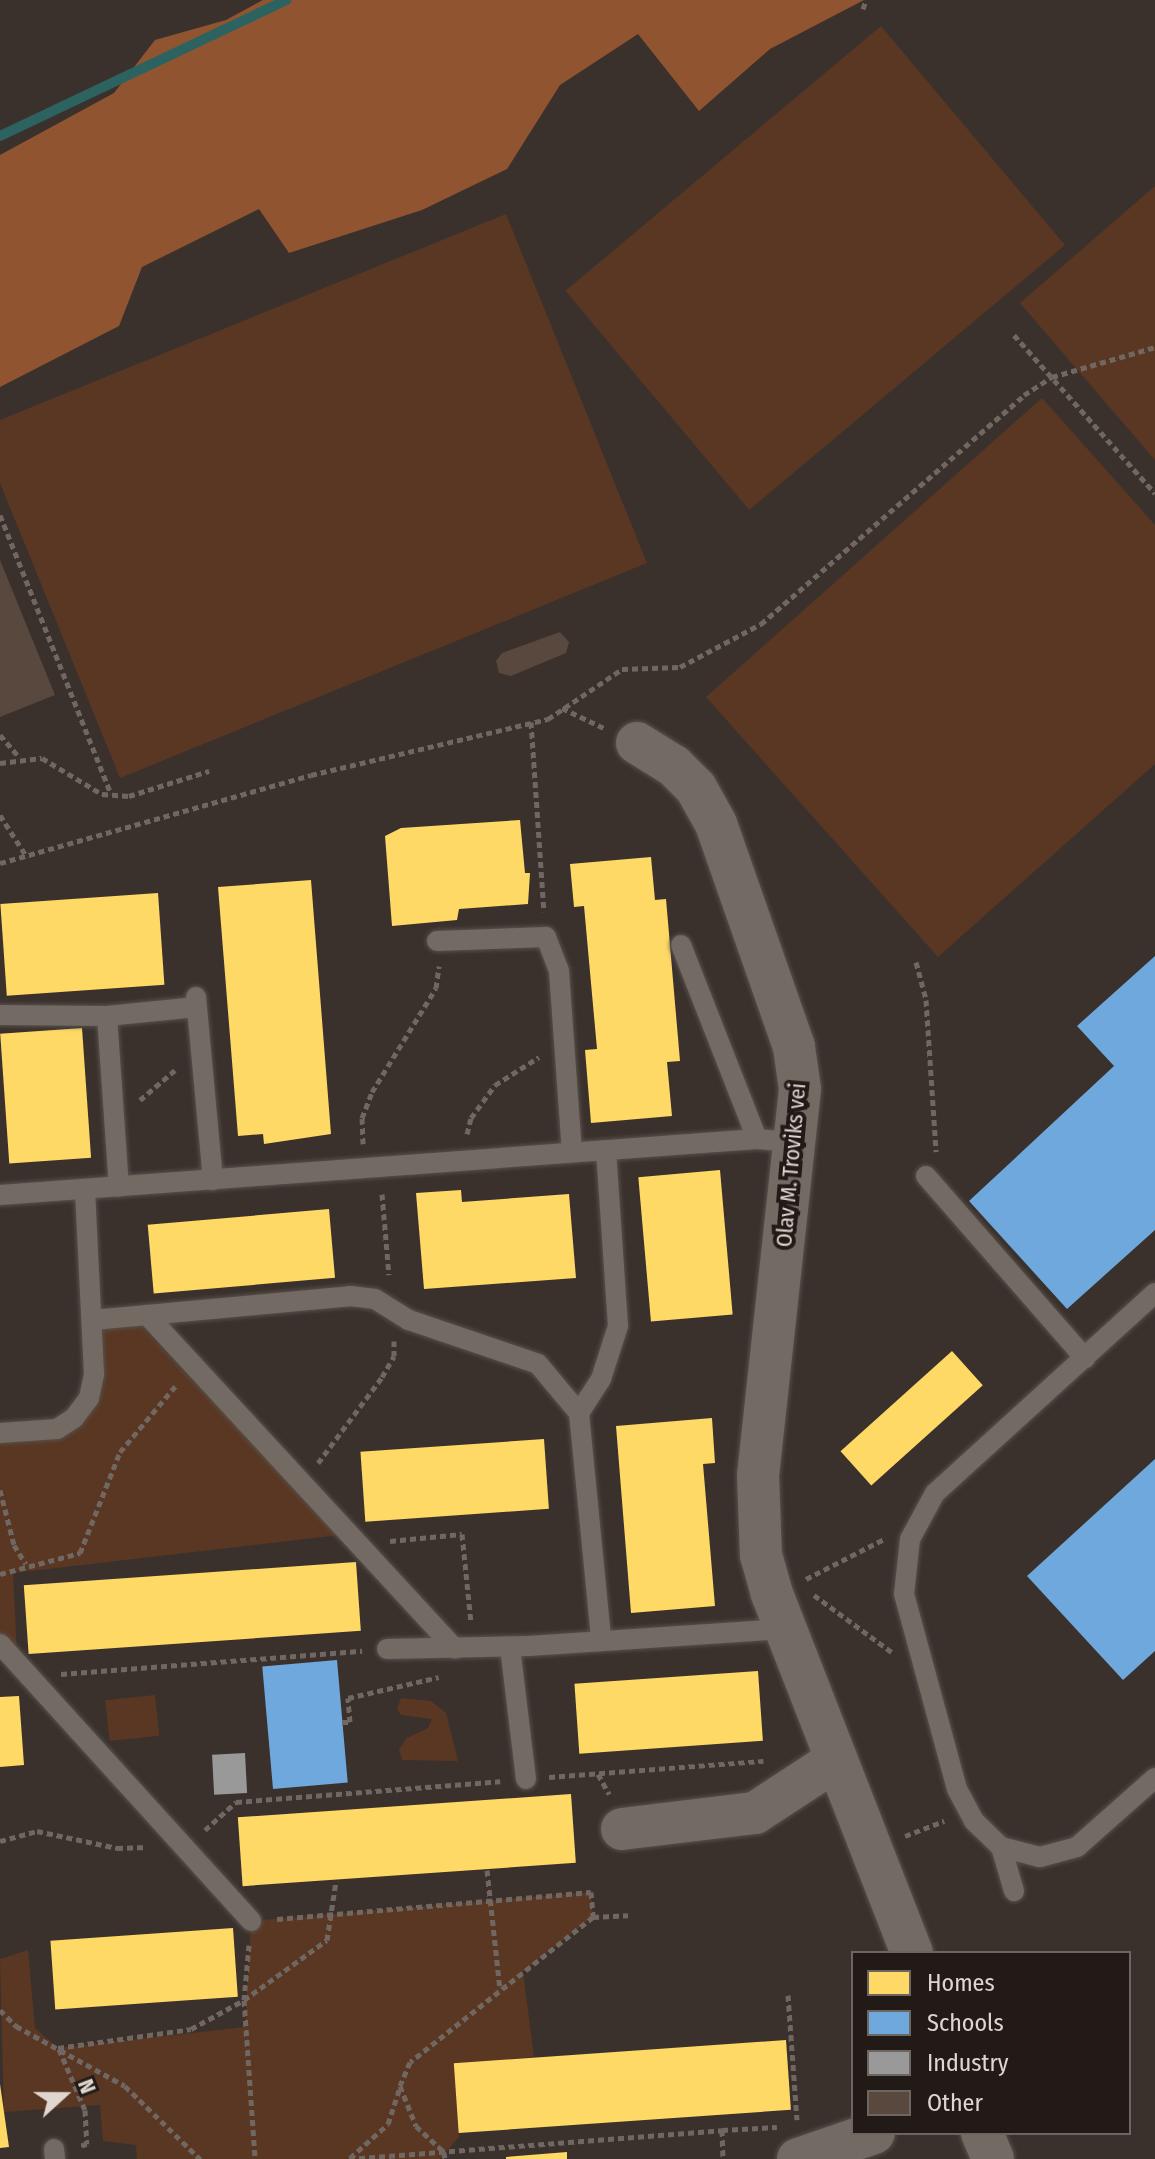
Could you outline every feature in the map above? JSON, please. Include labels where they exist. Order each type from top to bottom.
[{"type":"street","name":"Olav M. Troviks vei","points":[[637,743],[674,766],[696,788],[716,824],[794,1047],[800,1089],[775,1141],[758,1475],[761,1555],[836,1760],[911,1951]]},
{"type":"street","points":[[622,1829],[755,1813],[782,1791],[836,1760]]},
{"type":"street","points":[[798,2159],[868,2135]]},
{"type":"street","points":[[983,2135],[993,2159]]},
{"type":"lane","points":[[437,941],[546,937],[559,971],[572,1152]]},
{"type":"lane","points":[[0,1195],[460,1163],[572,1152],[775,1141],[681,945]]},
{"type":"lane","points":[[0,1015],[107,1016],[196,1000],[213,1180]]},
{"type":"lane","points":[[107,1016],[119,1187]]},
{"type":"lane","points":[[579,1413],[607,1366],[618,1326],[606,1150]]},
{"type":"lane","points":[[932,1182],[1085,1358]]},
{"type":"lane","points":[[0,1433],[57,1429],[74,1418],[89,1398],[94,1374],[93,1320],[85,1190]]},
{"type":"lane","points":[[1155,1293],[935,1493],[917,1524],[906,1558],[904,1594],[957,1789],[974,1821],[1001,1847],[1040,1857],[1077,1847],[1155,1778]]},
{"type":"lane","points":[[93,1320],[350,1296],[375,1299],[393,1311],[538,1364],[579,1413],[601,1639]]},
{"type":"lane","points":[[147,1315],[357,1544],[464,1648]]},
{"type":"lane","points":[[387,1649],[510,1647],[787,1629]]},
{"type":"lane","points":[[0,1644],[251,1921]]},
{"type":"lane","points":[[510,1647],[526,1779]]},
{"type":"lane","points":[[1001,1847],[1014,1891]]},
{"type":"path","points":[[863,9],[866,0]]},
{"type":"path","points":[[1014,335],[1155,493]]},
{"type":"path","points":[[0,863],[311,775],[548,719],[622,669],[680,667],[761,624],[1024,395],[1052,377],[1155,347]]},
{"type":"path","points":[[0,515],[111,794]]},
{"type":"path","points":[[562,708],[637,743]]},
{"type":"path","points":[[531,722],[546,937]]},
{"type":"path","points":[[0,735],[19,757]]},
{"type":"path","points":[[0,763],[19,757],[42,758],[102,794],[154,791],[209,771]]},
{"type":"path","points":[[0,815],[27,857]]},
{"type":"path","points":[[305,1489],[334,1436],[394,1356],[393,1311],[362,1118],[436,988],[437,941]]},
{"type":"path","points":[[916,962],[926,1000],[932,1182]]},
{"type":"path","points":[[460,1163],[471,1118],[495,1085],[530,1060],[566,1046]]},
{"type":"path","points":[[115,1121],[201,1050]]},
{"type":"path","points":[[0,1574],[26,1564],[80,1553],[120,1452],[194,1366]]},
{"type":"path","points":[[0,1490],[14,1545],[26,1564]]},
{"type":"path","points":[[342,1722],[350,1722],[348,1698],[439,1677],[464,1648],[462,1534],[357,1544]]},
{"type":"path","points":[[791,1587],[880,1539],[894,1538]]},
{"type":"path","points":[[809,1593],[832,1604],[897,1656]]},
{"type":"path","points":[[30,1676],[387,1649]]},
{"type":"path","points":[[0,1841],[37,1831],[117,1848],[185,1849],[236,1802],[716,1764]]},
{"type":"path","points":[[903,1837],[946,1821]]},
{"type":"path","points":[[487,1870],[501,1990]]},
{"type":"path","points":[[58,2048],[191,2029],[244,2000],[315,1952],[331,1932],[336,1881]]},
{"type":"path","points":[[255,2159],[244,2000],[251,1921],[591,1892],[593,1917]]},
{"type":"path","points":[[349,2159],[388,2124],[410,2062],[593,1917],[628,1915]]},
{"type":"path","points":[[349,2159],[444,2156],[797,2125],[788,1995]]},
{"type":"path","points":[[0,2010],[16,2026],[125,2086],[200,2159]]},
{"type":"path","points":[[55,2154],[87,2144],[85,2110],[58,2048]]},
{"type":"path","points":[[400,2086],[416,2126],[444,2156]]},
{"type":"path","points":[[722,2130],[723,2159]]},
{"type":"shaded area","points":[[263,0],[864,0],[770,49],[699,111],[638,34],[560,85],[507,169],[422,210],[289,253],[259,209],[142,267],[119,326],[0,387],[0,155],[114,93],[155,40],[226,20]]},
{"type":"shaded area","points":[[881,26],[1065,245],[749,510],[565,291]]},
{"type":"shaded area","points":[[1155,186],[1155,460],[1020,303]]},
{"type":"shaded area","points":[[506,214],[647,563],[120,778],[0,483],[0,420]]},
{"type":"shaded area","points":[[1042,398],[1155,525],[1155,764],[938,957],[706,697]]},
{"type":"shaded area","points":[[136,1321],[339,1535],[13,1573],[17,1654],[0,1635],[0,1441],[56,1437],[103,1368],[103,1324]]},
{"type":"shaded area","points":[[155,1695],[159,1736],[110,1741],[105,1700]]},
{"type":"shaded area","points":[[401,1698],[431,1701],[446,1713],[458,1761],[402,1760],[399,1749],[407,1738],[428,1728],[432,1719],[401,1715],[397,1709]]},
{"type":"shaded area","points":[[591,1892],[593,1917],[523,1972],[534,2057],[454,2064],[459,2137],[440,2159],[137,2159],[136,2145],[103,2141],[100,2105],[4,2112],[0,1959],[28,1950],[35,2028],[58,2048],[245,2027],[251,1921]]},
{"type":"building: Homes","points":[[520,820],[525,873],[530,873],[528,904],[459,909],[457,920],[392,926],[385,836],[401,828]]},
{"type":"building: Homes","points":[[651,857],[655,900],[666,899],[680,1061],[667,1062],[672,1116],[591,1123],[585,1050],[597,1049],[584,906],[574,907],[570,864]]},
{"type":"building: Homes","points":[[311,880],[331,1134],[264,1144],[263,1134],[238,1136],[218,887]]},
{"type":"building: Homes","points":[[158,893],[164,985],[7,996],[0,904]]},
{"type":"building: Homes","points":[[82,1028],[91,1158],[9,1163],[0,1034]]},
{"type":"building: Homes","points":[[720,1170],[733,1314],[651,1322],[638,1177]]},
{"type":"building: Homes","points":[[461,1190],[462,1202],[569,1194],[576,1278],[424,1289],[416,1193]]},
{"type":"building: Homes","points":[[329,1209],[335,1278],[154,1294],[148,1225]]},
{"type":"building: Homes","points":[[952,1351],[983,1385],[871,1486],[841,1451]]},
{"type":"building: Homes","points":[[712,1418],[715,1463],[703,1464],[715,1606],[631,1613],[616,1426]]},
{"type":"building: Homes","points":[[544,1439],[549,1509],[365,1522],[360,1452]]},
{"type":"building: Homes","points":[[356,1562],[361,1631],[29,1654],[24,1585]]},
{"type":"building: Homes","points":[[758,1671],[763,1741],[579,1754],[574,1684]]},
{"type":"building: Homes","points":[[19,1696],[24,1765],[0,1767],[0,1697]]},
{"type":"building: Homes","points":[[571,1794],[576,1863],[243,1886],[238,1817]]},
{"type":"building: Homes","points":[[233,1928],[238,1997],[55,2010],[50,1941]]},
{"type":"building: Homes","points":[[786,2040],[791,2110],[459,2133],[454,2063]]},
{"type":"building: Homes","points":[[0,2084],[9,2147],[0,2148]]},
{"type":"building: Homes","points":[[567,2152],[567,2159],[506,2159],[506,2157]]},
{"type":"building: Schools","points":[[1155,956],[1155,1230],[1067,1309],[969,1201],[1114,1066],[1077,1026]]},
{"type":"building: Schools","points":[[1155,1459],[1155,1651],[1123,1680],[1027,1576]]},
{"type":"building: Schools","points":[[337,1660],[348,1783],[273,1789],[262,1667]]},
{"type":"building: Industry","points":[[245,1753],[247,1793],[214,1795],[212,1755]]},
{"type":"building: Other","points":[[0,560],[55,695],[0,717]]},
{"type":"building: Other","points":[[560,632],[569,642],[566,653],[511,676],[499,673],[496,661],[502,653]]},
{"type":"waterway","points":[[0,136],[286,0]]}]
